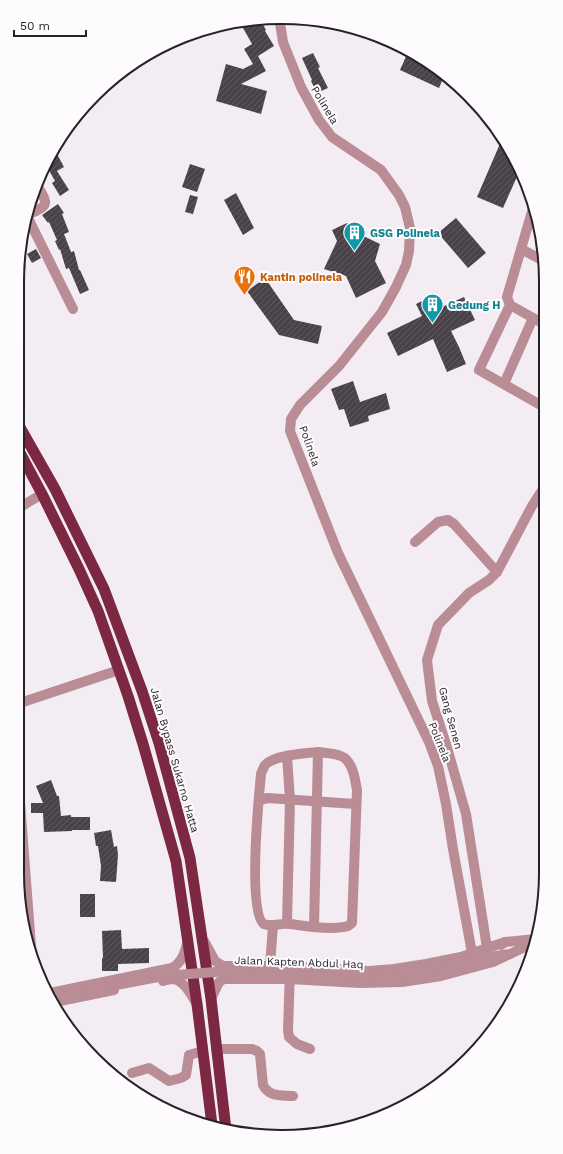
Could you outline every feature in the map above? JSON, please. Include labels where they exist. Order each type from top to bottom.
[{"type":"highway","name":"Jalan Bypass Sukarno Hatta","points":[[24,434],[55,489],[104,589],[142,691],[159,743],[190,858],[212,999],[216,1049],[225,1124]]},
{"type":"highway","points":[[24,460],[79,569],[98,611],[143,744],[176,861],[197,1004],[211,1120]]},
{"type":"street","name":"Polinela","points":[[280,24],[283,42],[301,87],[319,120],[332,137],[381,170],[400,195],[405,207],[410,228],[409,251],[406,265],[386,306],[339,366],[300,404],[291,419],[290,431],[338,553],[430,742],[436,760],[446,804],[473,957]]},
{"type":"street","points":[[34,212],[44,207],[46,203],[41,192]]},
{"type":"street","points":[[530,217],[507,297],[510,305],[539,321]]},
{"type":"street","points":[[31,225],[73,309]]},
{"type":"street","points":[[521,249],[538,258]]},
{"type":"street","points":[[510,305],[479,370],[539,404]]},
{"type":"street","points":[[504,384],[533,318]]},
{"type":"street","points":[[24,505],[42,494]]},
{"type":"street","name":"Gang Senen","points":[[487,948],[466,814],[432,701],[427,660],[438,625],[469,593],[489,580],[498,572],[539,495]]},
{"type":"street","points":[[415,542],[438,522],[448,520],[454,524],[498,572]]},
{"type":"street","points":[[24,702],[119,670]]},
{"type":"street","points":[[314,927],[318,752]]},
{"type":"street","points":[[318,752],[341,756],[348,762],[355,779],[357,790],[355,804],[352,923],[346,927],[314,927],[287,923],[273,925],[265,924],[259,918],[256,896],[255,865],[261,774],[265,765],[273,759],[298,753],[318,752]]},
{"type":"street","points":[[287,756],[290,800],[287,923]]},
{"type":"street","points":[[259,800],[268,798],[355,804]]},
{"type":"street","points":[[24,854],[29,924]]},
{"type":"street","points":[[270,966],[273,925]]},
{"type":"street","points":[[202,938],[215,961],[223,966],[290,966],[369,971],[473,957],[487,948],[505,942]]},
{"type":"street","name":"Jalan Kapten Abdul Haq","points":[[58,1000],[69,994],[163,975],[181,960],[188,940]]},
{"type":"street","name":"Jalan Kapten Abdul Haq","points":[[54,993],[69,994],[163,976],[242,970],[365,976],[429,971],[473,957],[505,942],[530,940]]},
{"type":"street","name":"Jalan Kapten Abdul Haq","points":[[473,957],[510,954],[528,945]]},
{"type":"street","points":[[212,999],[219,982],[224,979],[289,979],[360,983],[402,982],[441,976],[493,962],[510,954]]},
{"type":"street","points":[[230,966],[226,968],[225,971],[226,976],[231,978]]},
{"type":"street","points":[[290,966],[289,1037],[298,1044],[310,1049]]},
{"type":"street","points":[[400,968],[396,973],[397,977],[402,982]]},
{"type":"street","name":"Jalan Kapten Abdul Haq","points":[[163,975],[179,981],[187,989],[197,1004]]},
{"type":"street","points":[[216,1049],[252,1049],[257,1051],[260,1054],[263,1085],[265,1089],[271,1094],[293,1096]]},
{"type":"street","points":[[132,1073],[150,1068],[169,1081],[181,1078],[186,1075],[189,1055],[202,1051]]},
{"type":"building","points":[[263,25],[274,46],[258,56],[266,71],[241,84],[267,91],[261,114],[216,101],[226,64],[243,69],[253,64],[244,49],[252,44],[243,28],[248,26]]},
{"type":"building","points":[[313,53],[320,67],[318,68],[328,88],[317,93],[302,58]]},
{"type":"building","points":[[406,56],[425,67],[442,81],[439,88],[400,70]]},
{"type":"building","points":[[500,144],[517,178],[503,208],[477,197]]},
{"type":"building","points":[[57,155],[64,167],[57,171],[69,190],[60,196],[52,183],[55,181],[49,171]]},
{"type":"building","points":[[190,164],[205,169],[197,192],[182,187]]},
{"type":"building","points":[[236,193],[254,228],[243,235],[224,200]]},
{"type":"building","points":[[190,195],[198,197],[193,214],[185,212]]},
{"type":"building","points":[[58,204],[64,213],[62,214],[69,232],[64,234],[71,252],[74,251],[79,270],[89,290],[80,294],[69,268],[66,269],[60,249],[59,250],[55,241],[57,240],[49,222],[48,223],[42,215]]},
{"type":"building","points":[[456,218],[486,253],[468,268],[438,233]]},
{"type":"building","name":"GSG Polinela","points":[[347,223],[355,232],[380,244],[375,261],[386,283],[356,298],[346,276],[324,269],[337,241],[332,230]]},
{"type":"building","points":[[36,249],[41,258],[32,263],[27,254]]},
{"type":"building","points":[[265,278],[294,320],[322,326],[318,344],[279,335],[247,291]]},
{"type":"building","name":"Gedung H","points":[[434,295],[440,308],[464,297],[475,320],[451,331],[466,364],[447,372],[433,339],[398,356],[387,333],[422,316],[416,304]]},
{"type":"building","points":[[353,381],[360,402],[386,393],[390,409],[368,416],[369,421],[350,427],[344,409],[339,410],[331,389]]},
{"type":"building","points":[[51,780],[57,796],[59,796],[61,816],[71,815],[71,817],[90,817],[90,830],[44,832],[43,813],[31,813],[31,803],[43,803],[36,786]]},
{"type":"building","points":[[111,830],[114,847],[117,846],[118,855],[116,882],[100,881],[101,866],[98,846],[96,846],[94,833]]},
{"type":"building","points":[[80,894],[95,894],[95,917],[80,917]]},
{"type":"building","points":[[121,930],[122,949],[149,948],[149,963],[118,964],[118,971],[102,971],[102,931]]},
{"type":"place","name":"GSG Polinela","points":[[354,252]]},
{"type":"place","name":"Kantin polinela","points":[[245,296]]},
{"type":"place","name":"Gedung H","points":[[433,324]]}]
